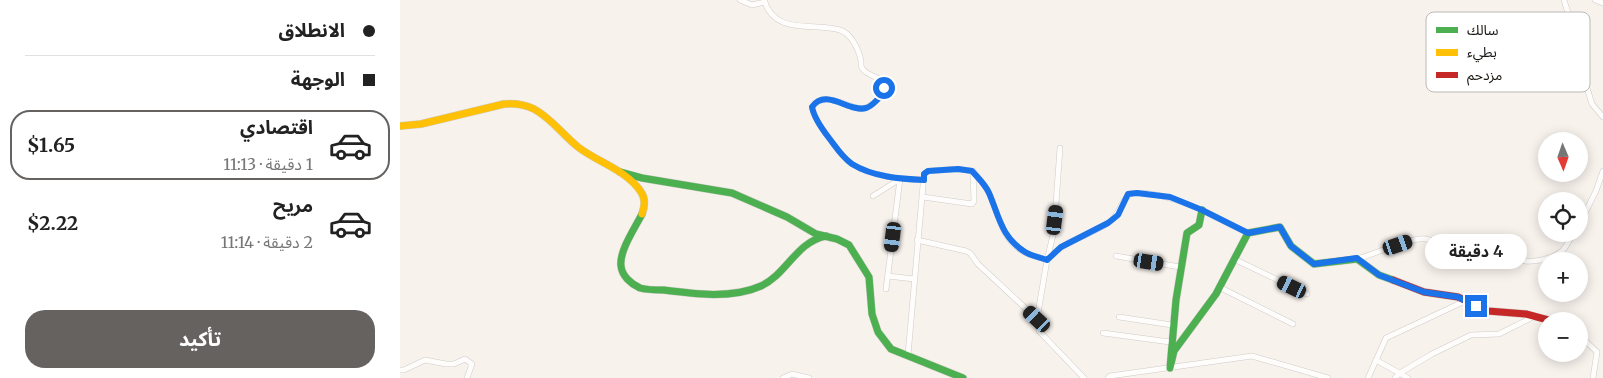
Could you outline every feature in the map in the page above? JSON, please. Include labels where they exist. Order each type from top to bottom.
[{"type":"main road","points":[[400,126],[430,122],[500,105],[518,103],[531,106],[544,115],[577,146],[599,162],[616,171],[642,192],[645,199],[644,209],[622,253],[620,262],[621,271],[625,277],[631,283],[641,288],[720,294],[744,292],[761,286],[774,278],[805,245],[812,240],[826,236]]},
{"type":"main road","points":[[616,171],[642,178],[732,193],[787,217],[816,234],[837,239],[849,245],[869,277],[872,314],[878,332],[891,349],[963,378]]},
{"type":"main road","points":[[1170,368],[1170,342],[1180,267],[1187,233],[1198,226],[1202,210]]},
{"type":"main road","points":[[1170,368],[1174,351],[1219,287],[1248,233],[1280,227],[1291,246],[1314,264],[1357,258],[1379,275],[1424,292],[1458,297],[1488,311],[1538,317]]},
{"type":"street","points":[[740,0],[752,5],[764,1],[772,15],[785,24],[842,30],[856,47],[862,68],[882,80],[884,93],[871,106],[864,109],[858,109],[834,100],[819,101],[812,107],[814,114],[824,132],[842,155],[852,164],[900,179],[924,180]]},
{"type":"street","points":[[1564,0],[1568,12]]},
{"type":"street","points":[[1595,0],[1603,3]]},
{"type":"street","points":[[1588,92],[1592,104],[1603,117]]},
{"type":"street","points":[[1060,148],[1055,224],[1037,319],[1039,331],[1084,378]]},
{"type":"street","points":[[908,355],[924,174],[928,171],[958,169],[972,171],[984,184],[1004,232],[1014,244],[1026,253],[1047,260]]},
{"type":"street","points":[[923,197],[972,204],[974,201],[972,171]]},
{"type":"street","points":[[1588,207],[1603,171]]},
{"type":"street","points":[[873,196],[900,179]]},
{"type":"street","points":[[886,289],[900,179]]},
{"type":"street","points":[[1047,260],[1061,247],[1108,223],[1118,215],[1128,194],[1132,193],[1170,197],[1202,210],[1248,233]]},
{"type":"street","points":[[1357,258],[1369,256],[1415,239],[1427,239],[1434,241],[1448,252],[1463,254],[1488,251],[1517,260],[1532,262],[1554,255],[1562,250],[1568,242]]},
{"type":"street","points":[[917,240],[970,253],[978,264],[1037,319]]},
{"type":"street","points":[[1116,256],[1180,267]]},
{"type":"street","points":[[1234,259],[1307,294]]},
{"type":"street","points":[[888,276],[914,279]]},
{"type":"street","points":[[1219,287],[1293,324]]},
{"type":"street","points":[[1368,378],[1386,338],[1465,301]]},
{"type":"street","points":[[1395,378],[1432,354],[1471,335],[1499,334],[1535,316]]},
{"type":"street","points":[[1119,317],[1172,325]]},
{"type":"street","points":[[1103,333],[1170,342]]},
{"type":"street","points":[[1588,344],[1596,352],[1593,378]]},
{"type":"street","points":[[1108,378],[1110,376],[1252,356],[1328,378]]},
{"type":"street","points":[[400,370],[425,360],[454,364],[465,359],[472,364],[467,378]]},
{"type":"street","points":[[1376,360],[1408,378]]},
{"type":"street","points":[[783,378],[792,374],[809,378]]},
{"type":"traffic: fast","points":[[620,172],[642,178],[732,193],[787,217],[816,234],[837,239],[849,245],[869,277],[872,314],[878,332],[891,349],[963,378]]},
{"type":"traffic: fast","points":[[1202,210],[1199,225],[1187,233],[1176,300],[1170,368],[1174,351],[1216,294],[1248,233],[1280,227],[1291,246],[1314,264],[1357,259],[1379,275],[1393,280]]},
{"type":"traffic: fast","points":[[642,214],[622,254],[621,266],[623,273],[630,282],[640,288],[649,290],[713,294],[738,293],[750,290],[770,281],[799,251],[816,239],[826,236]]},
{"type":"traffic: slow","points":[[400,126],[421,124],[504,104],[519,104],[530,107],[546,117],[578,147],[620,172],[635,184],[644,197],[642,214]]},
{"type":"traffic: jam","points":[[1393,280],[1424,292],[1458,297],[1488,311],[1526,314],[1538,317]]},
{"type":"route","points":[[884,88],[884,93],[871,106],[864,109],[858,109],[834,100],[819,101],[812,107],[824,132],[842,155],[852,164],[900,179],[924,180],[924,174],[928,171],[958,169],[972,171],[984,184],[989,193],[1004,232],[1014,244],[1026,253],[1047,260],[1061,247],[1108,223],[1118,215],[1128,194],[1137,193],[1170,197],[1202,210],[1248,233],[1280,227],[1291,246],[1314,264],[1357,258],[1379,275],[1424,292],[1458,297],[1476,306]]}]
